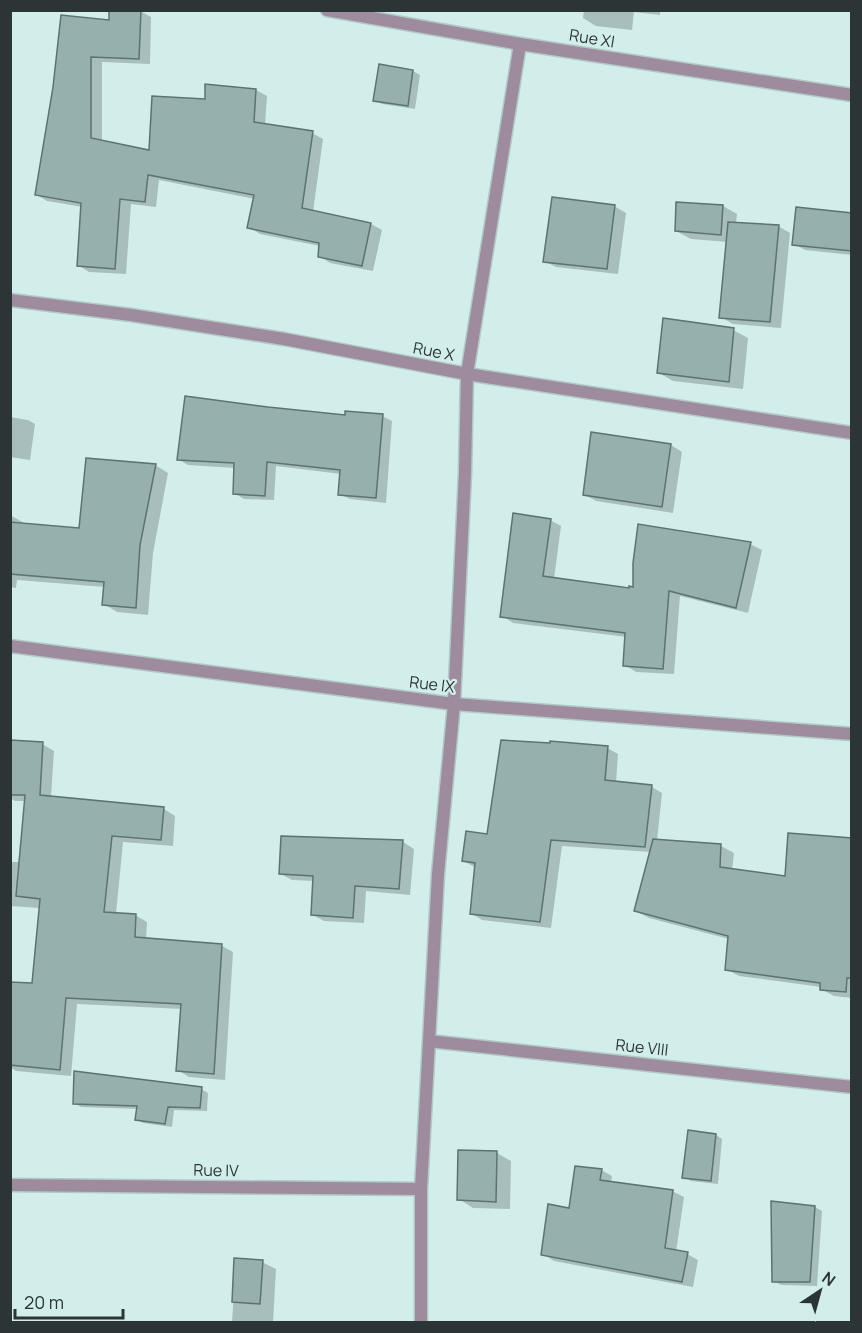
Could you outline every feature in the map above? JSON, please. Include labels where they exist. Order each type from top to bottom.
[{"type":"street","name":"Rue XI","points":[[327,10],[520,44],[852,95]]},
{"type":"street","points":[[421,1323],[421,1189],[438,874],[454,704],[465,473],[467,374],[520,44]]},
{"type":"street","name":"Rue X","points":[[10,300],[131,315],[467,374],[852,433]]},
{"type":"street","name":"Rue IX","points":[[10,646],[454,704],[852,734]]},
{"type":"street","name":"Rue VIII","points":[[429,1041],[852,1086]]},
{"type":"street","name":"Rue IV","points":[[10,1185],[421,1189]]},
{"type":"building","points":[[109,10],[141,10],[139,59],[91,57],[91,138],[149,150],[152,96],[205,99],[205,84],[256,89],[254,122],[313,131],[302,208],[371,223],[362,266],[318,257],[319,243],[247,228],[254,195],[148,175],[145,202],[120,199],[115,269],[77,266],[81,203],[35,195],[53,87],[61,15],[109,20]]},
{"type":"building","points":[[379,64],[413,70],[408,106],[373,101]]},
{"type":"building","points":[[552,197],[615,205],[607,269],[543,262]]},
{"type":"building","points":[[676,202],[723,205],[721,235],[675,231]]},
{"type":"building","points":[[796,207],[852,213],[852,251],[792,245]]},
{"type":"building","points":[[728,222],[779,225],[770,322],[719,318]]},
{"type":"building","points":[[663,318],[734,328],[729,382],[657,373]]},
{"type":"building","points":[[185,396],[345,415],[345,411],[383,414],[376,498],[338,495],[340,470],[267,462],[265,496],[233,494],[234,463],[177,460]]},
{"type":"building","points":[[591,432],[671,444],[662,507],[583,495]]},
{"type":"building","points":[[86,458],[156,464],[140,545],[136,608],[102,605],[104,582],[10,574],[10,522],[79,528]]},
{"type":"building","points":[[513,513],[551,519],[543,576],[629,588],[629,586],[633,587],[633,563],[638,524],[751,542],[736,608],[669,591],[663,669],[623,666],[625,633],[500,617]]},
{"type":"building","points":[[10,740],[43,742],[40,795],[164,807],[161,840],[112,836],[104,912],[136,914],[135,937],[222,944],[214,1074],[176,1071],[181,1004],[66,998],[60,1070],[10,1065],[10,982],[32,983],[40,899],[16,896],[25,795],[10,795]]},
{"type":"building","points":[[501,740],[608,746],[605,780],[652,785],[645,847],[551,840],[540,922],[470,914],[475,863],[462,861],[466,831],[487,834]]},
{"type":"building","points":[[788,833],[852,838],[852,978],[847,978],[846,992],[820,990],[820,983],[725,970],[728,936],[634,911],[653,839],[721,844],[720,867],[785,876]]},
{"type":"building","points":[[281,836],[403,840],[399,889],[355,886],[353,918],[311,915],[313,876],[279,874]]},
{"type":"building","points":[[74,1071],[202,1087],[200,1108],[168,1107],[165,1124],[135,1120],[137,1106],[73,1104]]},
{"type":"building","points":[[688,1130],[716,1134],[711,1181],[682,1178]]},
{"type":"building","points":[[458,1150],[497,1151],[496,1202],[457,1200]]},
{"type":"building","points":[[575,1166],[602,1169],[600,1180],[673,1190],[665,1248],[688,1252],[682,1282],[541,1255],[548,1204],[569,1208]]},
{"type":"building","points":[[771,1201],[815,1206],[810,1282],[772,1282]]},
{"type":"building","points":[[234,1258],[263,1260],[260,1304],[232,1302]]}]
